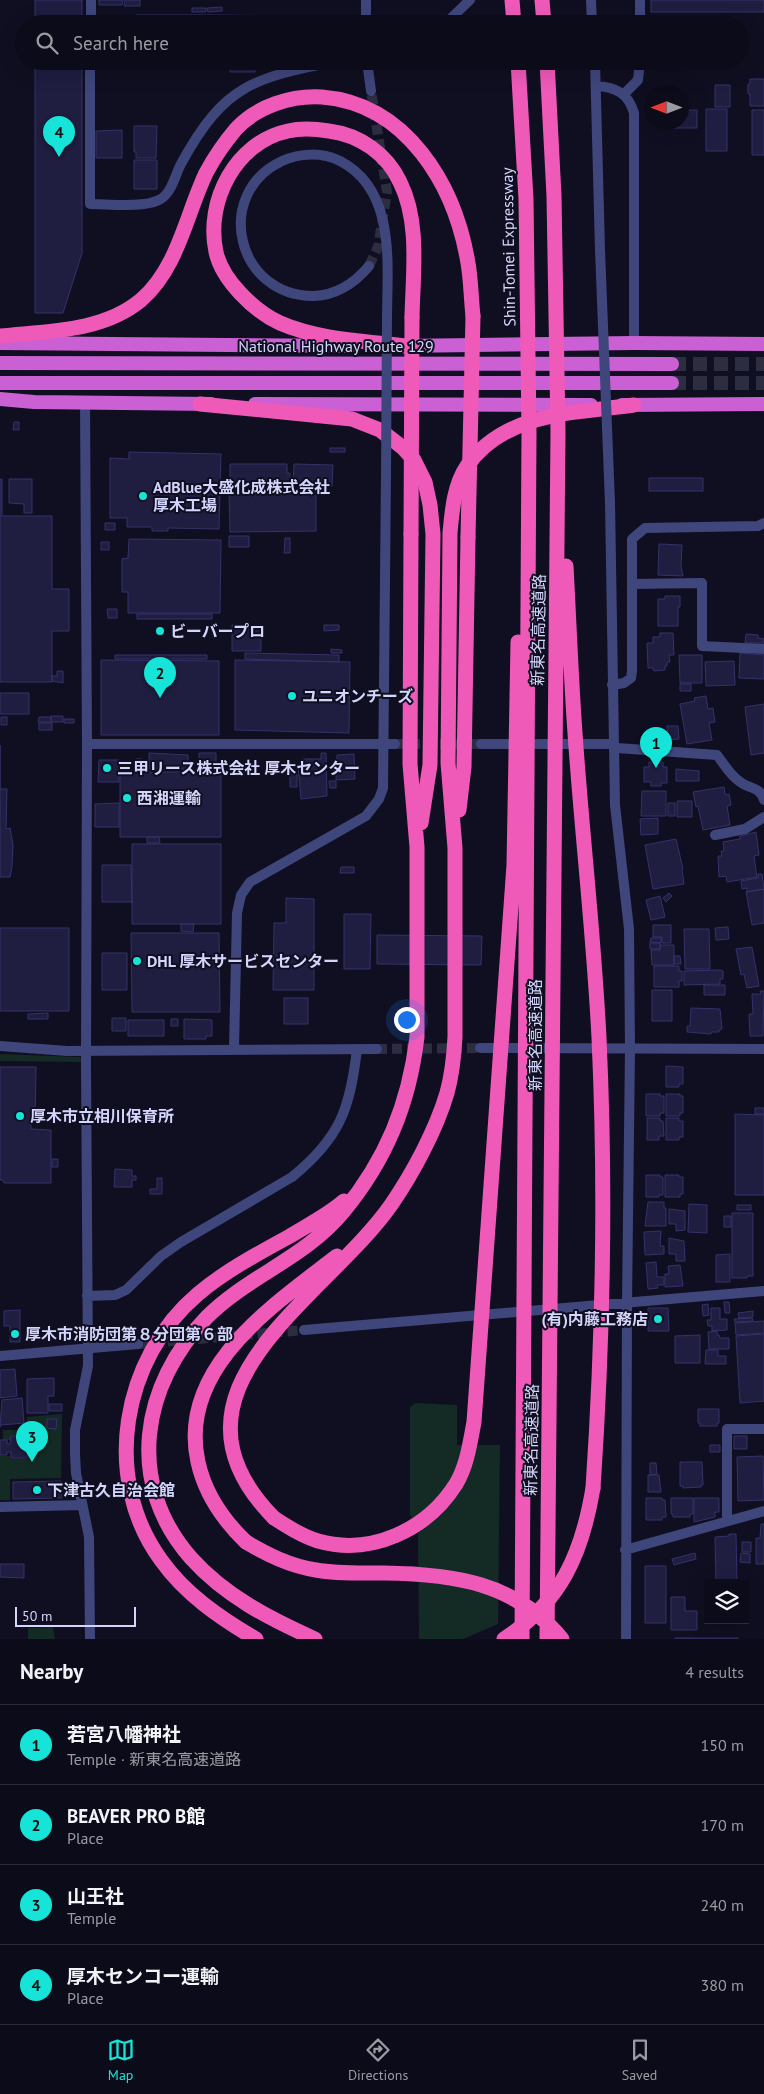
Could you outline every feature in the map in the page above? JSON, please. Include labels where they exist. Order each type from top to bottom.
[{"type":"highway","points":[[512,0],[513,15]]},
{"type":"highway","points":[[542,0],[543,15]]},
{"type":"highway","name":"Shin-Tomei Expressway","points":[[519,70],[526,199],[529,433]]},
{"type":"highway","points":[[504,1639],[529,1622],[560,1586],[573,1563],[583,1538],[593,1488],[598,1408],[602,1256],[602,1110],[595,969],[575,733],[558,432],[554,196],[547,70]]},
{"type":"highway","points":[[0,336],[79,327],[103,320],[140,300],[164,273],[206,173],[220,150],[237,128],[259,111],[287,100],[310,96],[339,99],[363,106],[391,122],[412,141],[434,169],[448,193],[459,225],[468,263],[473,316],[464,767],[455,848]]},
{"type":"highway","points":[[315,1639],[282,1625],[233,1596],[191,1558],[176,1538],[162,1513],[149,1463],[149,1437],[153,1408],[164,1379],[179,1351],[226,1300],[304,1249],[324,1233],[343,1212],[386,1149],[405,1101],[414,1065],[418,1037],[417,847],[410,764],[413,241],[409,208],[400,181],[382,156],[360,140],[339,132],[312,129],[288,131],[262,140],[243,156],[227,178],[216,205],[214,228],[216,253],[230,281],[253,308],[279,323],[312,333],[406,346]]},
{"type":"highway","points":[[0,343],[406,346],[634,343],[764,344]]},
{"type":"highway","name":"National Highway Route 129","points":[[0,364],[672,364]]},
{"type":"highway","points":[[0,383],[672,383]]},
{"type":"highway","points":[[0,399],[34,402],[200,404],[764,404]]},
{"type":"highway","points":[[200,404],[352,419],[380,430],[402,447],[414,460],[425,482],[433,534],[430,764],[417,847]]},
{"type":"highway","points":[[529,433],[519,583],[514,865],[474,1422],[468,1456],[456,1484],[439,1506],[418,1525],[394,1537],[368,1544],[343,1545],[318,1541],[294,1531],[274,1518],[253,1495],[246,1484],[237,1461],[231,1438],[231,1414],[237,1391],[247,1369],[260,1348],[300,1302],[338,1267],[390,1206],[409,1176],[436,1122],[447,1093],[453,1065],[455,1037],[455,848],[448,762],[452,508],[466,467],[481,450],[500,434],[542,417],[634,405]]},
{"type":"highway","name":"新東名高速道路","points":[[547,1639],[558,432]]},
{"type":"highway","name":"新東名高速道路","points":[[522,1639],[529,433]]},
{"type":"highway","points":[[256,1639],[214,1613],[176,1580],[160,1559],[147,1537],[136,1512],[129,1486],[126,1434],[130,1407],[137,1380],[147,1357],[161,1335],[184,1307],[198,1294],[224,1276],[329,1212],[365,1182]]},
{"type":"highway","points":[[370,1231],[274,1304],[249,1327],[221,1361],[210,1378],[197,1415],[195,1436],[200,1474],[208,1492],[218,1511],[231,1528],[246,1542],[278,1560],[316,1570],[437,1575],[461,1579],[508,1595],[527,1607],[562,1639]]},
{"type":"street","points":[[91,0],[91,15]]},
{"type":"street","points":[[366,0],[366,15]]},
{"type":"street","points":[[454,15],[470,0]]},
{"type":"street","points":[[591,0],[592,15]]},
{"type":"street","points":[[640,0],[640,15]]},
{"type":"street","points":[[90,70],[90,204],[149,204],[160,200],[168,192],[198,132],[217,109],[239,91],[258,81],[294,70]]},
{"type":"street","points":[[368,70],[370,91]]},
{"type":"street","points":[[595,70],[610,503],[612,744],[615,805],[629,929],[630,1049],[625,1550],[626,1639]]},
{"type":"street","points":[[624,94],[638,80],[639,70]]},
{"type":"street","points":[[596,86],[615,88],[624,94],[634,113],[634,343]]},
{"type":"street","points":[[234,1049],[237,912],[241,895],[250,882],[366,816],[379,799],[383,788],[389,744],[386,473],[387,248],[376,197],[364,178],[349,166],[335,159],[320,155],[288,158],[276,164],[253,185],[243,209],[241,234],[250,260],[268,282],[292,294],[320,296],[346,287],[369,266]]},
{"type":"street","points":[[85,402],[88,1366],[75,1430],[76,1473],[89,1537],[90,1639]]},
{"type":"street","points":[[612,685],[624,684],[631,678],[632,539],[640,530],[645,528],[758,526],[764,524]]},
{"type":"street","points":[[632,584],[702,583],[702,646],[764,649]]},
{"type":"street","points":[[87,744],[389,744]]},
{"type":"street","points":[[481,744],[612,744],[617,748],[718,756],[741,784],[757,790],[762,794],[764,800]]},
{"type":"street","points":[[715,835],[745,829],[764,818]]},
{"type":"street","points":[[0,1046],[15,1049],[86,1050],[377,1049]]},
{"type":"street","points":[[480,1048],[764,1049]]},
{"type":"street","points":[[87,1296],[115,1295],[126,1290],[161,1256],[181,1242],[292,1177],[302,1168],[327,1142],[339,1124],[353,1085],[357,1049]]},
{"type":"street","points":[[304,1330],[764,1290]]},
{"type":"street","points":[[0,1356],[138,1344]]},
{"type":"street","points":[[727,1522],[727,1429],[764,1429]]},
{"type":"street","points":[[0,1507],[82,1505]]},
{"type":"street","points":[[625,1550],[764,1511]]},
{"type":"green space","points":[[0,1054],[80,1057],[82,1062],[0,1061]]},
{"type":"green space","points":[[416,1403],[457,1405],[457,1445],[500,1445],[498,1624],[463,1639],[419,1639],[418,1534],[410,1514],[410,1407]]},
{"type":"green space","points":[[62,1414],[61,1478],[10,1479],[10,1500],[0,1500],[0,1456],[10,1456],[10,1459],[28,1459],[28,1453],[31,1453],[31,1442],[28,1442],[28,1436],[11,1436],[10,1440],[3,1440],[3,1430],[17,1430],[26,1423],[27,1417]]},
{"type":"green space","points":[[53,1627],[55,1639],[28,1639],[28,1628]]},
{"type":"building","points":[[35,0],[82,0],[82,15],[35,15]]},
{"type":"building","points":[[99,0],[123,0],[122,5],[99,5]]},
{"type":"building","points":[[125,0],[140,0],[140,6],[124,6]]},
{"type":"building","points":[[651,0],[764,0],[764,12],[651,12]]},
{"type":"building","points":[[222,7],[222,11],[208,12],[207,8]]},
{"type":"building","points":[[192,8],[206,8],[206,12],[192,12]]},
{"type":"building","points":[[35,70],[82,70],[82,253],[63,313],[35,313]]},
{"type":"building","points":[[230,70],[255,70],[255,72],[230,72]]},
{"type":"building","points":[[750,79],[764,79],[764,106],[750,106],[748,84]]},
{"type":"building","points":[[715,85],[730,85],[730,107],[715,107]]},
{"type":"building","points":[[706,109],[727,109],[727,151],[706,151]]},
{"type":"building","points":[[689,110],[697,110],[697,128],[689,128]]},
{"type":"building","points":[[752,110],[764,110],[764,155],[752,155]]},
{"type":"building","points":[[134,126],[157,126],[156,158],[136,158],[136,152],[134,152]]},
{"type":"building","points":[[122,130],[122,158],[96,158],[96,131]]},
{"type":"building","points":[[134,160],[157,160],[157,189],[134,189]]},
{"type":"building","points":[[14,422],[19,422],[19,430],[13,430]]},
{"type":"building","points":[[330,448],[345,448],[345,452],[330,452]]},
{"type":"building","points":[[129,452],[221,454],[219,529],[168,528],[168,531],[152,531],[152,527],[127,527],[127,518],[110,518],[110,458],[129,459]]},
{"type":"building","points":[[230,464],[287,464],[287,473],[290,473],[290,485],[230,485]]},
{"type":"building","points":[[294,464],[333,465],[332,486],[293,485]]},
{"type":"building","points":[[649,478],[703,478],[703,491],[649,491]]},
{"type":"building","points":[[0,479],[2,479],[2,516],[52,516],[52,589],[69,589],[69,631],[52,631],[52,682],[0,682]]},
{"type":"building","points":[[9,479],[32,479],[32,513],[24,513],[24,504],[9,503]]},
{"type":"building","points":[[316,492],[316,531],[230,532],[229,493]]},
{"type":"building","points":[[105,523],[115,523],[115,530],[105,530]]},
{"type":"building","points":[[229,536],[249,536],[249,547],[229,547]]},
{"type":"building","points":[[285,538],[290,538],[290,553],[284,553]]},
{"type":"building","points":[[129,539],[221,540],[220,613],[128,613],[128,592],[122,592],[122,559],[128,558]]},
{"type":"building","points":[[101,542],[109,542],[109,550],[101,550]]},
{"type":"building","points":[[659,544],[682,545],[681,565],[683,576],[658,575]]},
{"type":"building","points":[[665,596],[680,596],[678,626],[658,626],[658,599],[665,599]]},
{"type":"building","points":[[107,609],[117,609],[117,618],[108,618]]},
{"type":"building","points":[[137,614],[212,614],[212,619],[137,619]]},
{"type":"building","points":[[232,625],[261,625],[261,651],[232,651]]},
{"type":"building","points":[[324,625],[339,625],[339,630],[324,631]]},
{"type":"building","points":[[660,633],[673,633],[674,655],[669,655],[670,662],[667,662],[665,670],[654,671],[653,668],[648,668],[647,643],[653,643],[653,637],[660,637]]},
{"type":"building","points":[[746,634],[758,635],[758,638],[764,639],[764,643],[745,643]]},
{"type":"building","points":[[331,649],[342,650],[342,653],[331,653]]},
{"type":"building","points":[[245,653],[339,655],[339,662],[245,659]]},
{"type":"building","points":[[740,653],[764,655],[764,679],[739,678]]},
{"type":"building","points":[[115,655],[207,655],[207,659],[115,659]]},
{"type":"building","points":[[679,655],[702,655],[702,683],[680,683]]},
{"type":"building","points":[[101,660],[219,661],[219,735],[101,735]]},
{"type":"building","name":"ユニオンチーズ","points":[[235,660],[350,662],[349,733],[235,730]]},
{"type":"building","points":[[734,661],[735,685],[706,686],[705,662]]},
{"type":"building","points":[[57,671],[63,671],[63,683],[52,681],[52,676],[57,676]]},
{"type":"building","points":[[680,684],[691,684],[691,691],[680,691]]},
{"type":"building","points":[[0,693],[29,693],[29,714],[0,714]]},
{"type":"building","points":[[706,696],[708,709],[713,708],[715,722],[709,723],[712,740],[687,744],[680,704],[695,701],[694,698]]},
{"type":"building","points":[[764,704],[764,753],[751,755],[745,707]]},
{"type":"building","points":[[51,716],[63,716],[63,722],[51,722]]},
{"type":"building","points":[[1,717],[7,717],[7,725],[1,725]]},
{"type":"building","points":[[39,717],[51,717],[51,722],[38,722]]},
{"type":"building","points":[[64,719],[74,719],[74,723],[64,723]]},
{"type":"building","points":[[39,723],[52,723],[52,730],[39,730]]},
{"type":"building","points":[[667,726],[678,726],[679,739],[668,740]]},
{"type":"building","points":[[149,753],[188,755],[188,769],[149,769]]},
{"type":"building","points":[[199,753],[216,753],[216,768],[199,768]]},
{"type":"building","points":[[321,753],[326,753],[327,796],[301,799],[298,765],[304,765],[303,759],[321,759]]},
{"type":"building","points":[[354,754],[355,779],[336,780],[337,755]]},
{"type":"building","points":[[136,759],[142,759],[142,770],[136,770]]},
{"type":"building","points":[[99,760],[119,760],[119,782],[98,782]]},
{"type":"building","points":[[649,762],[663,762],[663,767],[667,767],[667,783],[661,783],[661,786],[651,786],[651,782],[644,782],[644,767],[649,767]]},
{"type":"building","points":[[676,769],[699,771],[699,781],[676,781]]},
{"type":"building","points":[[120,772],[221,772],[221,837],[120,837]]},
{"type":"building","points":[[290,774],[297,774],[297,787],[290,787]]},
{"type":"building","points":[[329,781],[336,781],[336,788],[330,788]]},
{"type":"building","points":[[724,787],[725,795],[729,794],[731,805],[727,806],[730,825],[703,830],[693,792]]},
{"type":"building","points":[[0,789],[7,789],[6,829],[10,828],[13,844],[10,877],[0,877]]},
{"type":"building","points":[[642,791],[666,791],[666,816],[641,816]]},
{"type":"building","points":[[677,801],[692,801],[692,817],[677,817]]},
{"type":"building","points":[[119,803],[119,827],[95,827],[95,804]]},
{"type":"building","points":[[668,803],[675,803],[675,816],[668,816]]},
{"type":"building","points":[[658,818],[658,834],[641,835],[640,819]]},
{"type":"building","points":[[756,832],[759,855],[754,856],[757,877],[727,882],[726,876],[719,877],[718,856],[722,856],[721,851],[724,851],[723,842],[740,839],[740,836]]},
{"type":"building","points":[[147,837],[159,837],[160,843],[147,843]]},
{"type":"building","points":[[676,839],[683,869],[684,884],[653,889],[645,845]]},
{"type":"building","points":[[132,844],[221,844],[221,924],[132,924]]},
{"type":"building","points":[[102,865],[131,865],[132,902],[102,902]]},
{"type":"building","points":[[341,867],[354,867],[354,873],[340,873]]},
{"type":"building","points":[[758,874],[762,874],[764,889],[747,892],[747,888],[742,889],[741,881],[758,878]]},
{"type":"building","points":[[764,889],[764,923],[752,925],[746,892]]},
{"type":"building","points":[[669,893],[672,896],[666,902],[663,898]]},
{"type":"building","points":[[660,896],[665,917],[651,920],[646,900]]},
{"type":"building","points":[[286,898],[314,899],[314,990],[273,990],[274,923],[286,923]]},
{"type":"building","points":[[344,914],[371,914],[370,969],[344,969]]},
{"type":"building","points":[[181,924],[194,924],[193,932],[181,931]]},
{"type":"building","points":[[653,925],[671,925],[671,943],[662,943],[662,937],[653,937]]},
{"type":"building","points":[[728,927],[729,939],[716,940],[715,928]]},
{"type":"building","points":[[0,928],[69,928],[69,1011],[0,1011]]},
{"type":"building","points":[[684,929],[709,929],[710,969],[685,969]]},
{"type":"building","points":[[131,933],[219,933],[220,1012],[132,1012]]},
{"type":"building","points":[[377,935],[482,936],[481,965],[377,964]]},
{"type":"building","points":[[651,938],[661,938],[661,943],[650,942]]},
{"type":"building","points":[[650,943],[660,943],[660,949],[650,949]]},
{"type":"building","points":[[660,945],[674,945],[674,965],[652,965],[651,950],[660,950]]},
{"type":"building","points":[[752,947],[759,986],[747,988],[744,974],[741,975],[736,949]]},
{"type":"building","points":[[102,953],[127,953],[127,990],[102,990]]},
{"type":"building","points":[[674,956],[680,956],[681,964],[674,964]]},
{"type":"building","points":[[654,966],[679,966],[679,971],[682,971],[682,981],[679,981],[679,987],[654,987]]},
{"type":"building","points":[[684,971],[723,971],[723,979],[720,979],[720,984],[684,985]]},
{"type":"building","points":[[704,985],[725,985],[725,995],[704,995]]},
{"type":"building","points":[[652,990],[672,990],[672,1021],[652,1021]]},
{"type":"building","points":[[760,991],[764,991],[763,1036],[750,1036],[749,1014],[753,1014],[752,994],[761,994]]},
{"type":"building","points":[[284,998],[308,998],[308,1024],[284,1024]]},
{"type":"building","points":[[691,1008],[720,1009],[722,1029],[719,1032],[711,1032],[711,1034],[687,1032],[687,1026],[690,1026]]},
{"type":"building","points":[[48,1013],[48,1019],[28,1019],[28,1014]]},
{"type":"building","points":[[112,1018],[126,1018],[126,1031],[112,1031]]},
{"type":"building","points":[[171,1019],[178,1019],[178,1026],[171,1026]]},
{"type":"building","points":[[184,1019],[212,1020],[212,1036],[206,1036],[206,1039],[184,1039]]},
{"type":"building","points":[[128,1020],[164,1020],[164,1036],[128,1036]]},
{"type":"building","points":[[666,1066],[683,1067],[683,1084],[679,1084],[679,1087],[666,1087]]},
{"type":"building","points":[[0,1067],[36,1067],[35,1122],[31,1122],[31,1129],[51,1130],[51,1183],[4,1183],[3,1180],[0,1180]]},
{"type":"building","points":[[646,1094],[660,1094],[660,1096],[664,1096],[664,1113],[660,1113],[660,1116],[646,1116]]},
{"type":"building","points":[[666,1094],[680,1094],[680,1096],[683,1096],[683,1113],[680,1113],[680,1116],[666,1116]]},
{"type":"building","points":[[755,1108],[764,1108],[764,1114],[755,1114]]},
{"type":"building","points":[[735,1114],[764,1115],[764,1195],[735,1195]]},
{"type":"building","points":[[647,1118],[660,1118],[660,1121],[663,1121],[664,1136],[659,1136],[659,1140],[647,1140]]},
{"type":"building","points":[[666,1118],[679,1118],[679,1121],[683,1121],[683,1137],[679,1137],[679,1140],[666,1140]]},
{"type":"building","points":[[52,1159],[58,1159],[58,1167],[52,1167]]},
{"type":"building","points":[[115,1169],[132,1170],[132,1176],[136,1176],[136,1180],[132,1180],[132,1187],[114,1187]]},
{"type":"building","points":[[646,1175],[660,1175],[660,1177],[663,1177],[663,1195],[659,1195],[659,1197],[646,1197]]},
{"type":"building","points":[[665,1175],[679,1175],[679,1177],[683,1177],[683,1194],[680,1194],[680,1197],[665,1197]]},
{"type":"building","points":[[157,1178],[162,1178],[162,1194],[150,1194],[150,1189],[157,1189]]},
{"type":"building","points":[[648,1202],[664,1202],[666,1226],[645,1226]]},
{"type":"building","points":[[689,1204],[707,1205],[707,1233],[688,1232]]},
{"type":"building","points":[[737,1205],[751,1205],[751,1210],[737,1210]]},
{"type":"building","points":[[669,1209],[685,1211],[685,1230],[676,1231],[676,1224],[669,1224]]},
{"type":"building","points":[[732,1213],[753,1213],[753,1276],[747,1276],[747,1278],[732,1278]]},
{"type":"building","points":[[724,1216],[731,1216],[731,1227],[724,1227]]},
{"type":"building","points":[[661,1231],[660,1246],[664,1246],[664,1254],[645,1255],[644,1232]]},
{"type":"building","points":[[669,1238],[684,1241],[685,1261],[676,1261],[676,1254],[669,1254]]},
{"type":"building","points":[[730,1254],[730,1282],[716,1282],[716,1255]]},
{"type":"building","points":[[656,1262],[657,1277],[664,1277],[664,1285],[657,1285],[658,1288],[648,1289],[646,1263]]},
{"type":"building","points":[[680,1265],[683,1286],[665,1287],[665,1274],[669,1274],[668,1266]]},
{"type":"building","points":[[724,1302],[729,1302],[730,1313],[725,1313]]},
{"type":"building","points":[[708,1304],[709,1315],[703,1316],[702,1305]]},
{"type":"building","name":"(有)内藤工務店","points":[[648,1308],[668,1308],[669,1331],[648,1331]]},
{"type":"building","points":[[711,1308],[720,1308],[720,1319],[727,1319],[727,1330],[712,1331],[712,1326],[708,1326],[707,1320],[711,1320]]},
{"type":"building","name":"厚木市消防団第８分団第６部","points":[[20,1310],[20,1342],[10,1342],[10,1326],[4,1326],[4,1311]]},
{"type":"building","points":[[753,1311],[753,1317],[739,1318],[738,1313]]},
{"type":"building","points":[[752,1318],[753,1321],[735,1322],[734,1319]]},
{"type":"building","points":[[764,1321],[764,1333],[736,1335],[735,1323]]},
{"type":"building","points":[[717,1331],[717,1335],[720,1338],[729,1338],[729,1349],[709,1349],[708,1332]]},
{"type":"building","points":[[764,1334],[764,1401],[740,1403],[736,1336]]},
{"type":"building","points":[[700,1335],[700,1363],[675,1363],[675,1336]]},
{"type":"building","points":[[706,1350],[718,1350],[718,1356],[726,1356],[726,1364],[705,1364]]},
{"type":"building","points":[[15,1369],[17,1396],[0,1398],[0,1370]]},
{"type":"building","points":[[54,1378],[54,1396],[48,1396],[48,1413],[27,1413],[27,1379]]},
{"type":"building","points":[[22,1398],[24,1423],[1,1425],[0,1427],[2,1400]]},
{"type":"building","points":[[49,1404],[62,1404],[62,1411],[49,1411]]},
{"type":"building","points":[[698,1409],[719,1409],[719,1423],[717,1423],[717,1426],[700,1426],[700,1423],[698,1423]]},
{"type":"building","points":[[47,1419],[57,1419],[56,1429],[47,1428]]},
{"type":"building","points":[[11,1436],[28,1437],[28,1443],[31,1443],[31,1453],[28,1453],[27,1458],[11,1458],[11,1452],[7,1452],[7,1455],[0,1455],[0,1440],[7,1440],[7,1444],[10,1444]]},
{"type":"building","points":[[734,1436],[747,1436],[747,1449],[734,1449]]},
{"type":"building","points":[[710,1445],[720,1445],[720,1452],[710,1452]]},
{"type":"building","points":[[763,1456],[764,1500],[738,1501],[737,1457]]},
{"type":"building","points":[[680,1462],[702,1462],[703,1485],[701,1487],[683,1488],[683,1486],[680,1486]]},
{"type":"building","points":[[650,1463],[656,1463],[657,1474],[650,1475]]},
{"type":"building","points":[[648,1475],[659,1475],[661,1492],[648,1492]]},
{"type":"building","name":"下津古久自治会館","points":[[61,1481],[62,1498],[13,1499],[13,1482]]},
{"type":"building","points":[[646,1498],[662,1498],[662,1500],[665,1500],[666,1517],[662,1517],[662,1520],[646,1520]]},
{"type":"building","points":[[671,1498],[693,1498],[693,1514],[690,1514],[690,1517],[673,1517],[673,1514],[671,1514]]},
{"type":"building","points":[[694,1498],[719,1498],[719,1512],[715,1512],[715,1517],[694,1522]]},
{"type":"building","points":[[761,1524],[764,1524],[764,1564],[756,1564],[756,1538],[760,1538]]},
{"type":"building","points":[[729,1534],[736,1534],[737,1579],[716,1579],[715,1537],[729,1536]]},
{"type":"building","points":[[742,1542],[751,1542],[751,1552],[742,1552]]},
{"type":"building","points":[[695,1553],[696,1559],[674,1565],[672,1559]]},
{"type":"building","points":[[741,1553],[750,1554],[750,1563],[740,1562]]},
{"type":"building","points":[[0,1564],[24,1564],[24,1578],[0,1577]]},
{"type":"building","points":[[645,1566],[666,1566],[666,1623],[645,1623]]},
{"type":"building","points":[[671,1597],[685,1597],[685,1611],[697,1611],[697,1630],[671,1630]]},
{"type":"building","points":[[738,1638],[738,1639],[675,1639]]},
{"type":"tunnel","points":[[369,266],[378,247],[387,192],[371,91]]},
{"type":"tunnel","points":[[672,364],[764,364]]},
{"type":"tunnel","points":[[672,383],[764,383]]},
{"type":"tunnel","points":[[395,744],[481,744]]},
{"type":"tunnel","points":[[377,1049],[480,1048]]},
{"type":"tunnel","points":[[138,1344],[304,1330]]},
{"type":"place","name":"厚木センコー運輸","points":[[59,157]]},
{"type":"place","name":"AdBlue大盛化成株式会社 厚木工場","points":[[143,496]]},
{"type":"place","name":"ビーバープロ","points":[[160,631]]},
{"type":"place","name":"ユニオンチーズ","points":[[292,696]]},
{"type":"place","name":"BEAVER PRO B館","points":[[160,698]]},
{"type":"place","name":"三甲リース株式会社 厚木センター","points":[[107,768]]},
{"type":"place","name":"若宮八幡神社","points":[[656,768]]},
{"type":"place","name":"西湘運輸","points":[[127,798]]},
{"type":"place","name":"DHL 厚木サービスセンター","points":[[137,961]]},
{"type":"place","name":"厚木市立相川保育所","points":[[20,1116]]},
{"type":"place","name":"(有)内藤工務店","points":[[658,1319]]},
{"type":"place","name":"厚木市消防団第８分団第６部","points":[[15,1334]]},
{"type":"place","name":"山王社","points":[[32,1462]]},
{"type":"place","name":"下津古久自治会館","points":[[37,1490]]}]
